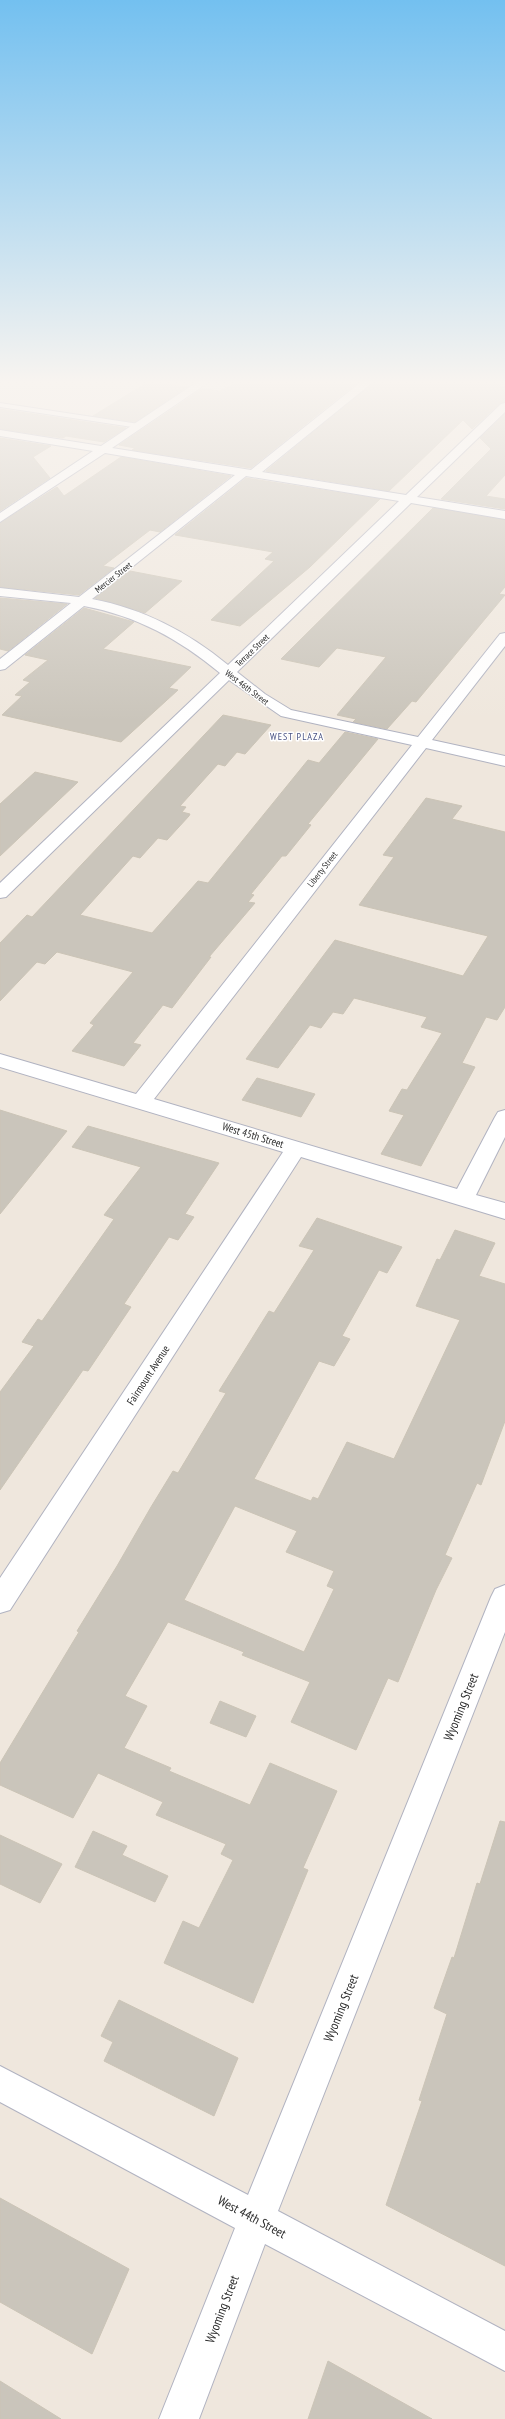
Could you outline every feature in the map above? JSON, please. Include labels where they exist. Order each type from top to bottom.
[{"type":"street","points":[[0,518],[35,495]]},
{"type":"street","name":"Mercier Street","points":[[0,666],[221,495]]},
{"type":"street","points":[[384,495],[505,515]]},
{"type":"street","name":"Terrace Street","points":[[0,893],[413,495]]},
{"type":"street","name":"West 46th Street","points":[[0,592],[35,594],[83,601],[124,611],[163,627],[187,641],[266,702],[286,713],[505,761]]},
{"type":"street","name":"Liberty Street","points":[[141,1102],[505,637]]},
{"type":"street","name":"West 45th Street","points":[[0,1060],[505,1211]]},
{"type":"street","points":[[463,1198],[505,1117]]},
{"type":"street","name":"Fairmount Avenue","points":[[0,1601],[296,1148]]},
{"type":"street","name":"Wyoming Street","points":[[179,2419],[256,2220],[505,1597]]},
{"type":"street","name":"West 44th Street","points":[[0,2083],[505,2352]]},
{"type":"building","points":[[0,495],[24,495],[0,511]]},
{"type":"building","points":[[45,495],[207,495],[160,532],[150,530],[103,566],[114,568],[79,595],[0,587],[0,523]]},
{"type":"building","points":[[225,495],[354,495],[380,499],[310,567],[240,626],[211,620],[274,561],[265,559],[273,552],[175,535]]},
{"type":"building","points":[[445,495],[487,495],[486,496],[505,499],[505,509],[441,499]]},
{"type":"building","points":[[433,508],[505,520],[505,587],[499,594],[505,595],[416,702],[412,701],[387,729],[353,722],[356,719],[337,715],[386,657],[337,648],[319,667],[281,659]]},
{"type":"building","points":[[130,571],[182,581],[145,613],[95,598]]},
{"type":"building","points":[[0,598],[67,604],[8,651],[0,649]]},
{"type":"building","points":[[84,608],[134,622],[103,649],[191,667],[169,688],[178,690],[121,742],[2,715],[22,696],[15,695],[30,682],[23,680],[48,660],[25,655]]},
{"type":"building","points":[[223,715],[271,725],[245,754],[237,752],[225,766],[218,764],[180,806],[186,807],[182,812],[190,814],[189,816],[167,840],[158,838],[140,858],[133,856],[80,915],[152,933],[198,881],[208,883],[308,760],[319,763],[345,732],[378,739],[308,824],[311,825],[286,856],[282,856],[251,894],[254,895],[248,902],[255,903],[209,957],[211,957],[172,1008],[163,1005],[133,1043],[141,1045],[124,1066],[72,1051],[94,1025],[90,1023],[133,972],[57,952],[45,964],[37,962],[0,1001],[0,943],[27,915],[32,917]]},
{"type":"building","points":[[35,772],[78,782],[0,856],[0,804]]},
{"type":"building","points":[[426,798],[462,806],[452,819],[505,832],[505,1007],[497,1020],[486,1017],[462,1063],[475,1067],[421,1166],[381,1154],[404,1115],[389,1111],[402,1089],[407,1090],[442,1033],[421,1027],[427,1017],[354,998],[343,1014],[333,1012],[321,1028],[310,1025],[278,1068],[246,1059],[335,940],[463,976],[488,936],[359,905],[394,857],[383,855]]},
{"type":"building","points":[[257,1078],[315,1094],[301,1117],[242,1100]]},
{"type":"building","points":[[0,1110],[67,1131],[0,1214]]},
{"type":"building","points":[[88,1126],[219,1163],[185,1214],[194,1217],[178,1240],[169,1237],[124,1304],[131,1307],[88,1371],[83,1370],[0,1490],[0,1392],[34,1346],[22,1342],[38,1319],[42,1321],[114,1219],[104,1215],[141,1167],[72,1147]]},
{"type":"building","points":[[317,1218],[402,1247],[387,1273],[379,1270],[342,1336],[350,1339],[334,1366],[319,1361],[254,1479],[311,1501],[313,1497],[318,1499],[347,1442],[394,1459],[460,1320],[416,1306],[437,1259],[440,1260],[455,1230],[495,1243],[479,1276],[505,1284],[505,1421],[481,1485],[477,1483],[445,1555],[452,1558],[436,1590],[398,1682],[388,1678],[356,1750],[291,1722],[310,1682],[242,1655],[244,1652],[168,1622],[125,1696],[147,1706],[124,1748],[171,1768],[169,1771],[250,1805],[270,1763],[337,1791],[303,1868],[308,1870],[253,2003],[164,1963],[183,1921],[199,1928],[233,1860],[221,1854],[226,1844],[156,1815],[163,1802],[98,1773],[73,1818],[0,1785],[0,1763],[79,1632],[77,1631],[151,1507],[173,1471],[178,1473],[226,1393],[219,1391],[269,1311],[274,1313],[314,1250],[299,1246]],"holes":[[[235,1506],[297,1531],[286,1552],[334,1571],[327,1586],[334,1589],[304,1652],[184,1600]]]},
{"type":"building","points":[[220,1701],[256,1716],[246,1737],[210,1723]]},
{"type":"building","points":[[500,1821],[505,1822],[505,2266],[386,2205],[422,2101],[419,2100],[447,2014],[434,2008],[452,1957],[454,1958],[477,1883],[480,1884]]},
{"type":"building","points":[[93,1831],[127,1846],[122,1855],[168,1876],[155,1902],[75,1867]]},
{"type":"building","points":[[0,1835],[62,1864],[40,1903],[0,1884]]},
{"type":"building","points":[[119,2000],[238,2058],[214,2116],[104,2061],[113,2042],[101,2036]]},
{"type":"building","points":[[0,2198],[129,2269],[92,2354],[0,2302]]},
{"type":"building","points":[[328,2361],[432,2419],[308,2419]]},
{"type":"building","points":[[0,2381],[61,2419],[0,2419]]},
{"type":"district","name":"WEST PLAZA","points":[[297,736]]}]
